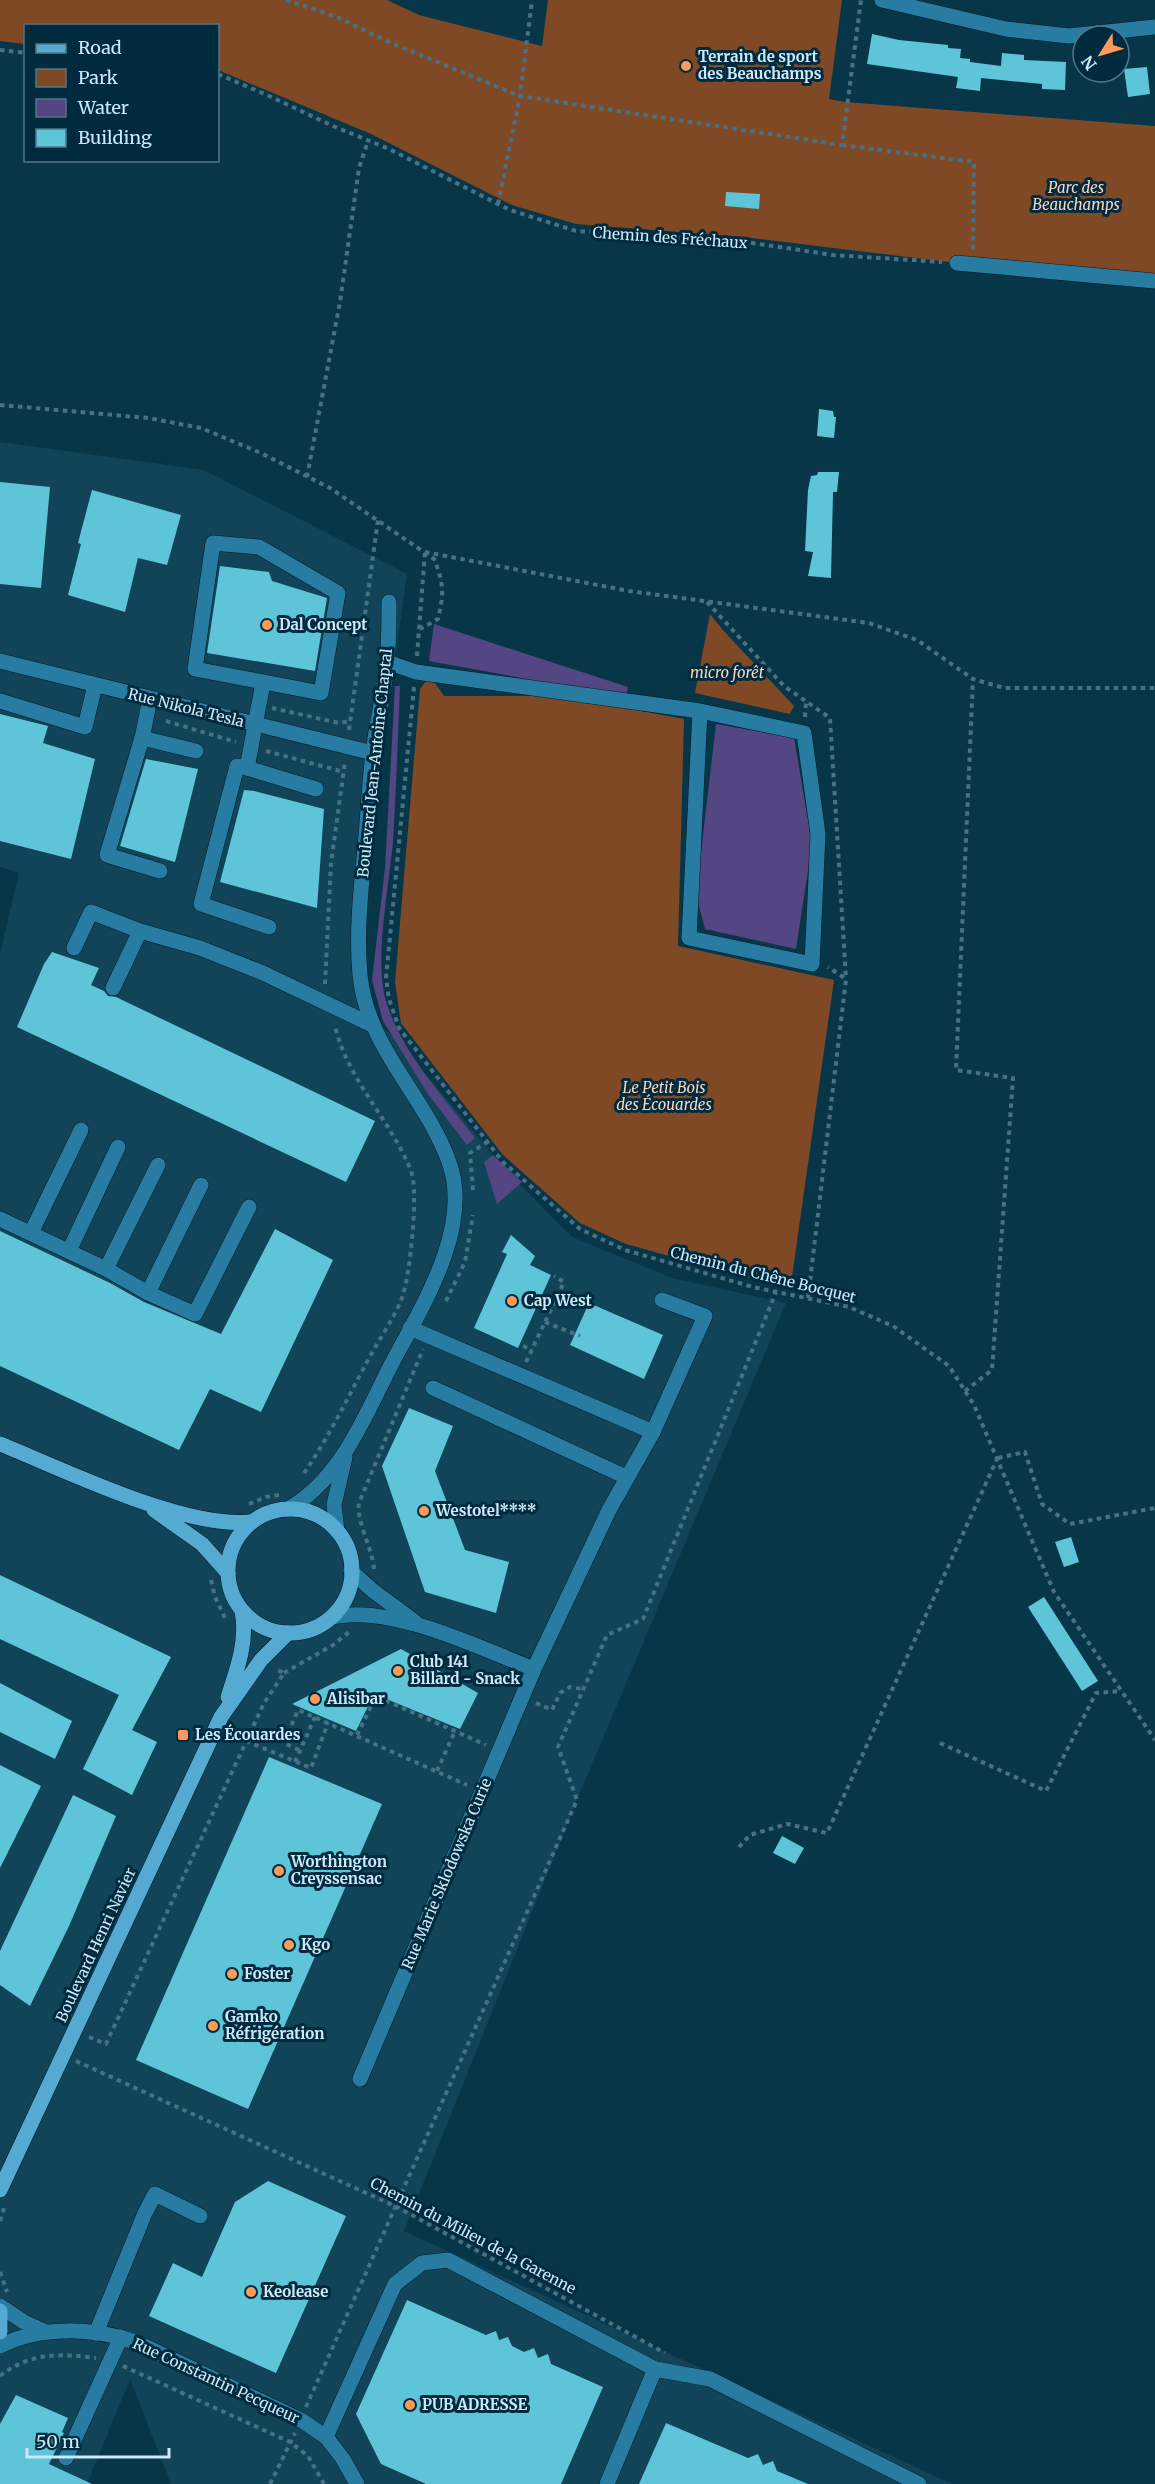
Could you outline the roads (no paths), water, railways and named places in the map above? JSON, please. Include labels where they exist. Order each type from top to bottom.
[{"type":"main road","points":[[0,1444],[139,1500],[214,1521],[252,1522]]},
{"type":"main road","points":[[139,1500],[202,1544],[228,1573]]},
{"type":"main road","points":[[288,1509],[306,1512],[323,1519],[337,1531],[350,1556],[351,1570],[347,1596],[332,1617],[312,1629],[288,1633],[263,1627],[242,1611],[232,1593],[228,1573],[234,1545],[241,1532],[252,1522],[269,1513],[288,1509]]},
{"type":"main road","name":"Boulevard Henri Navier","points":[[0,2190],[223,1714],[241,1651],[244,1626],[242,1611]]},
{"type":"main road","name":"Boulevard Henri Navier","points":[[223,1714],[261,1660],[288,1633]]},
{"type":"main road","points":[[0,2311],[0,2332]]},
{"type":"street","points":[[882,0],[1006,29],[1038,33],[1069,36],[1155,27]]},
{"type":"street","points":[[965,264],[1155,281]]},
{"type":"street","points":[[213,543],[259,547],[338,593],[321,693],[263,683],[195,669],[213,543]]},
{"type":"street","name":"Boulevard Jean-Antoine Chaptal","points":[[288,1509],[310,1495],[346,1452],[428,1295],[443,1256],[452,1220],[454,1186],[450,1166],[438,1135],[400,1076],[372,1024],[360,977],[358,924],[373,753],[387,662],[389,602]]},
{"type":"street","name":"Rue Nikola Tesla","points":[[0,662],[373,753]]},
{"type":"street","points":[[387,662],[415,679],[700,711],[804,733],[818,834],[812,964],[689,938],[700,711]]},
{"type":"street","points":[[247,768],[263,683]]},
{"type":"street","points":[[0,701],[85,727],[95,685]]},
{"type":"street","points":[[150,699],[142,738],[107,855],[160,871]]},
{"type":"street","points":[[142,738],[196,751]]},
{"type":"street","points":[[269,927],[201,904],[237,766],[316,789]]},
{"type":"street","points":[[74,948],[91,912],[140,931],[200,948],[263,973],[372,1024]]},
{"type":"street","points":[[113,988],[140,931]]},
{"type":"street","points":[[31,1233],[81,1130]]},
{"type":"street","points":[[69,1251],[118,1147]]},
{"type":"street","points":[[106,1269],[158,1165]]},
{"type":"street","points":[[148,1293],[201,1185]]},
{"type":"street","points":[[0,1219],[195,1314],[249,1207]]},
{"type":"street","name":"Rue Marie Sklodowska Curie","points":[[360,2079],[534,1669],[626,1477],[653,1432],[705,1316],[662,1300]]},
{"type":"street","points":[[410,1328],[520,1373],[653,1432]]},
{"type":"street","points":[[433,1388],[626,1477]]},
{"type":"street","name":"Boulevard Jean-Antoine Chaptal","points":[[337,1531],[334,1505],[346,1452]]},
{"type":"street","points":[[351,1570],[372,1590],[420,1625]]},
{"type":"street","points":[[332,1617],[363,1614],[420,1625],[534,1669]]},
{"type":"street","points":[[96,2333],[155,2194],[200,2216]]},
{"type":"street","points":[[326,2437],[395,2283],[422,2263],[448,2260],[655,2370],[710,2379],[919,2484]]},
{"type":"street","name":"Rue Constantin Pecqueur","points":[[0,2306],[24,2322],[46,2332]]},
{"type":"street","name":"Rue Constantin Pecqueur","points":[[0,2346],[46,2332],[96,2333],[121,2337],[301,2420],[326,2437],[343,2458],[357,2484]]},
{"type":"street","points":[[66,2458],[121,2337]]},
{"type":"street","points":[[607,2484],[655,2370]]},
{"type":"water","points":[[434,624],[628,687],[626,697],[429,661]]},
{"type":"water","points":[[395,686],[400,686],[398,744],[393,842],[382,944],[383,984],[386,1001],[402,1038],[437,1090],[475,1138],[467,1145],[428,1094],[383,1021],[372,980],[385,868]]},
{"type":"water","points":[[716,724],[794,738],[812,844],[796,949],[705,929],[696,895]]},
{"type":"water","points":[[493,1155],[522,1182],[497,1204],[484,1162]]},
{"type":"place","name":"Terrain de sport des Beauchamps","points":[[686,66]]},
{"type":"place","name":"Dal Concept","points":[[267,625]]},
{"type":"place","name":"Cap West","points":[[512,1301]]},
{"type":"place","name":"Westotel****","points":[[424,1511]]},
{"type":"place","name":"Club 141 Billard - Snack","points":[[398,1671]]},
{"type":"place","name":"Alisibar","points":[[315,1699]]},
{"type":"place","name":"Les Écouardes","points":[[183,1735]]},
{"type":"place","name":"Worthington Creyssensac","points":[[279,1871]]},
{"type":"place","name":"Kgo","points":[[289,1945]]},
{"type":"place","name":"Foster","points":[[232,1974]]},
{"type":"place","name":"Gamko Réfrigération","points":[[213,2026]]},
{"type":"place","name":"Keolease","points":[[251,2292]]},
{"type":"place","name":"PUB ADRESSE","points":[[410,2405]]},
{"type":"park label","name":"Parc des Beauchamps","points":[[1076,196]]},
{"type":"park label","name":"micro forêt","points":[[727,673]]},
{"type":"park label","name":"Le Petit Bois des Écouardes","points":[[664,1096]]}]
